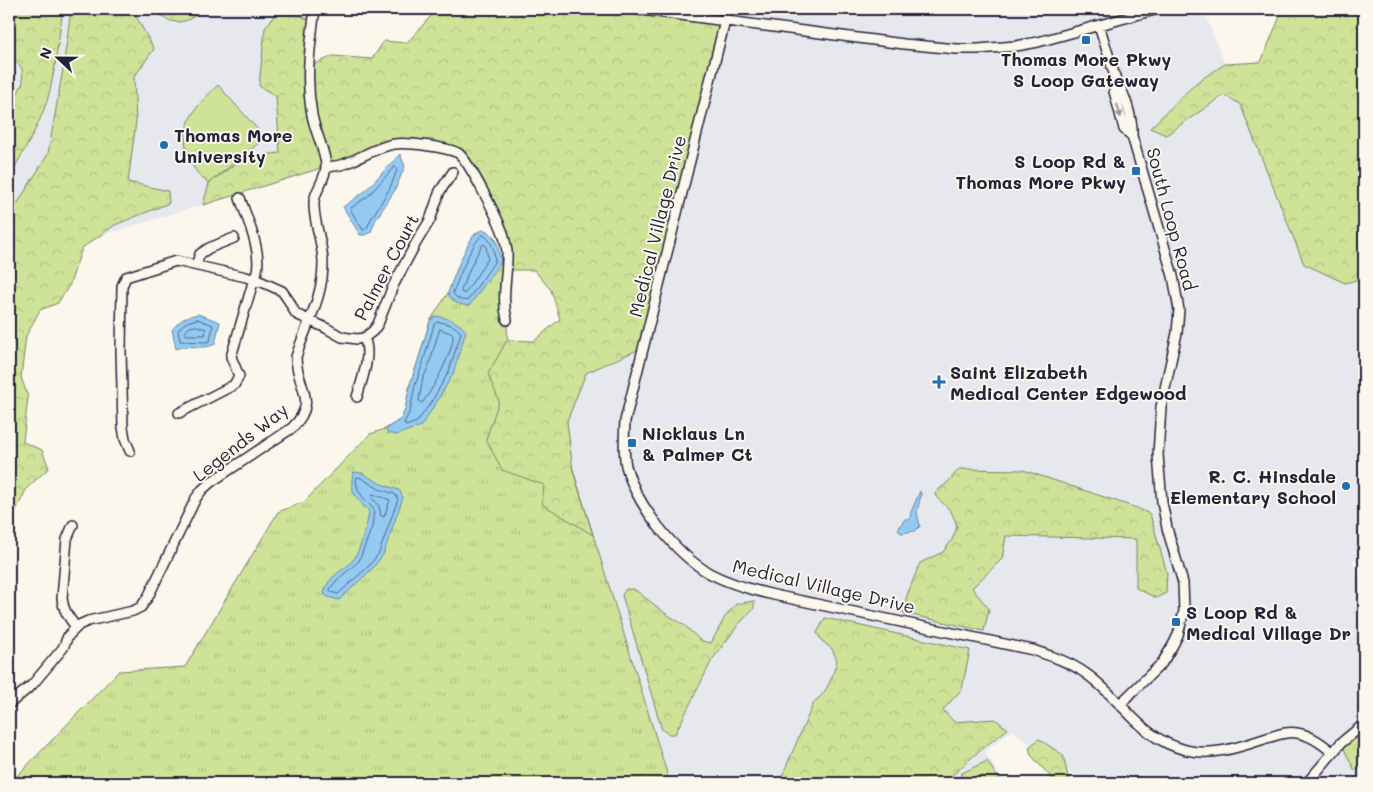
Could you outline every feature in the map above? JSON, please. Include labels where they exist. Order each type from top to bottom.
[{"type":"street","points":[[315,9],[308,67],[308,94],[326,167],[343,164],[380,148],[398,144],[438,148],[457,153],[461,156],[476,180],[505,239],[507,253],[504,294],[507,320]]},
{"type":"street","points":[[634,9],[956,49],[1016,46],[1065,35],[1158,9]]},
{"type":"street","name":"Medical Village Drive","points":[[728,9],[626,421],[624,448],[626,467],[642,502],[672,542],[696,564],[722,579],[741,586],[774,595],[1040,652],[1066,662],[1085,673],[1153,736],[1175,747],[1188,751],[1204,752],[1228,750],[1280,734],[1295,732],[1308,736],[1333,752]]},
{"type":"street","name":"South Loop Road","points":[[1099,25],[1117,84],[1122,90],[1132,127],[1132,136],[1173,276],[1178,310],[1177,333],[1161,407],[1158,455],[1162,502],[1167,528],[1183,583],[1184,611],[1178,635],[1162,663],[1120,704]]},
{"type":"street","name":"Legends Way","points":[[76,628],[88,621],[133,611],[141,607],[148,597],[196,498],[202,490],[211,482],[277,439],[299,421],[304,412],[305,394],[296,364],[296,357],[311,320],[320,289],[323,264],[314,202],[326,167]]},
{"type":"street","name":"Palmer Court","points":[[130,451],[125,440],[123,427],[121,351],[123,282],[126,277],[176,261],[196,265],[254,280],[282,291],[296,314],[342,337],[364,338],[378,324],[393,286],[430,220],[440,192],[453,172]]},
{"type":"street","points":[[179,413],[230,387],[237,381],[239,376],[231,357],[254,280],[258,273],[258,257],[254,240],[240,198]]},
{"type":"street","points":[[196,265],[200,254],[209,248],[234,238]]},
{"type":"street","points":[[356,397],[368,349],[364,338]]},
{"type":"street","points":[[9,704],[32,685],[63,648],[68,636],[76,628],[66,613],[62,598],[67,540],[73,525]]},
{"type":"street","points":[[1307,783],[1341,743],[1364,724]]},
{"type":"shaded area","name":"Thomas More University","points":[[9,9],[315,9],[308,67],[326,167],[15,262],[9,294]]},
{"type":"shaded area","name":"Saint Elizabeth Medical Center Edgewood","points":[[728,9],[1203,9],[1304,264],[1345,283],[1364,278],[1364,555],[1353,561],[1364,593],[1364,724],[1355,771],[1364,763],[1364,783],[1083,783],[1012,730],[985,752],[1005,783],[670,783],[557,417]]},
{"type":"green space","points":[[9,9],[63,9],[55,67],[47,101],[35,131],[9,177],[9,106],[23,82],[22,69],[9,53]]},
{"type":"green space","points":[[71,9],[132,9],[154,49],[134,77],[136,122],[128,182],[168,191],[169,203],[115,225],[82,248],[70,284],[58,303],[40,310],[26,336],[21,377],[28,397],[23,442],[42,450],[49,468],[27,488],[9,525],[9,217],[48,154]]},
{"type":"green space","points":[[155,9],[206,9],[188,20],[177,22],[167,20]]},
{"type":"green space","points":[[279,9],[285,9],[314,22],[308,67],[333,56],[372,59],[384,41],[407,43],[437,9],[728,9],[644,347],[586,373],[567,421],[573,471],[593,535],[542,504],[544,485],[502,470],[486,439],[499,401],[488,374],[507,340],[534,341],[560,319],[551,290],[534,270],[506,270],[505,239],[461,155],[398,144],[203,205],[209,183],[245,157],[280,153],[276,96],[259,86],[265,28]]},
{"type":"green space","points":[[1283,9],[1356,9],[1364,20],[1364,278],[1345,283],[1304,264],[1240,104],[1224,95],[1166,135],[1150,128],[1197,82],[1225,64],[1261,62]]},
{"type":"green space","points":[[218,85],[261,133],[260,142],[209,183],[198,174],[192,164],[188,155],[186,134],[191,116]]},
{"type":"green space","points":[[484,230],[496,239],[501,262],[507,320],[508,355],[536,350],[670,783],[9,783],[119,671],[185,667],[278,512],[304,502],[370,434],[385,429],[401,419],[430,321],[448,293],[469,244],[476,233]]},
{"type":"green space","points":[[959,469],[1023,470],[1150,514],[1167,573],[1166,593],[1156,598],[1136,588],[1136,539],[1006,536],[1002,559],[972,588],[989,609],[984,631],[903,613],[907,595],[920,563],[943,552],[952,540],[957,527],[955,521],[950,511],[935,494]]},
{"type":"green space","points":[[626,589],[634,589],[684,625],[701,641],[711,643],[725,617],[736,604],[754,601],[754,608],[739,624],[712,660],[675,734],[669,734],[662,730],[622,595]]},
{"type":"green space","points":[[825,618],[970,650],[962,689],[943,710],[954,722],[995,719],[1008,729],[980,750],[944,783],[779,783],[814,702],[826,689],[832,678],[837,660],[832,649],[822,641],[817,633]]},
{"type":"green space","points":[[1364,724],[1364,763],[1355,771],[1341,743]]},
{"type":"green space","points":[[1039,739],[1063,755],[1068,777],[1075,783],[1056,783],[1031,755],[1029,747]]},
{"type":"green space","points":[[987,761],[1001,783],[959,783],[962,773]]},
{"type":"water","points":[[400,154],[405,166],[395,190],[375,221],[371,232],[360,235],[343,207],[364,192]]},
{"type":"water","points":[[484,230],[495,239],[501,262],[469,306],[462,305],[454,301],[448,293],[472,238],[479,231]]},
{"type":"water","points":[[198,314],[220,322],[215,344],[206,347],[181,347],[176,349],[172,330],[183,319]]},
{"type":"water","points":[[436,316],[453,321],[466,331],[453,374],[421,426],[396,435],[387,433],[386,429],[401,419],[405,410],[410,384],[430,321]]},
{"type":"water","points":[[354,472],[362,473],[381,484],[399,490],[403,497],[383,555],[372,569],[339,600],[328,597],[324,593],[326,587],[332,578],[356,556],[369,511],[354,494],[352,478]]},
{"type":"water","points":[[920,491],[921,495],[917,512],[920,526],[915,531],[901,533],[898,530],[905,519],[910,519]]},
{"type":"place","name":"Thomas More Pkwy S Loop Gateway","points":[[1086,40]]},
{"type":"place","name":"Thomas More University","points":[[164,145]]},
{"type":"place","name":"S Loop Rd & Thomas More Pkwy","points":[[1136,171]]},
{"type":"place","name":"Saint Elizabeth Medical Center Edgewood","points":[[939,382]]},
{"type":"place","name":"Nicklaus Ln & Palmer Ct","points":[[632,443]]},
{"type":"place","name":"R. C. Hinsdale Elementary School","points":[[1346,486]]},
{"type":"place","name":"S Loop Rd & Medical Village Dr","points":[[1176,622]]}]
